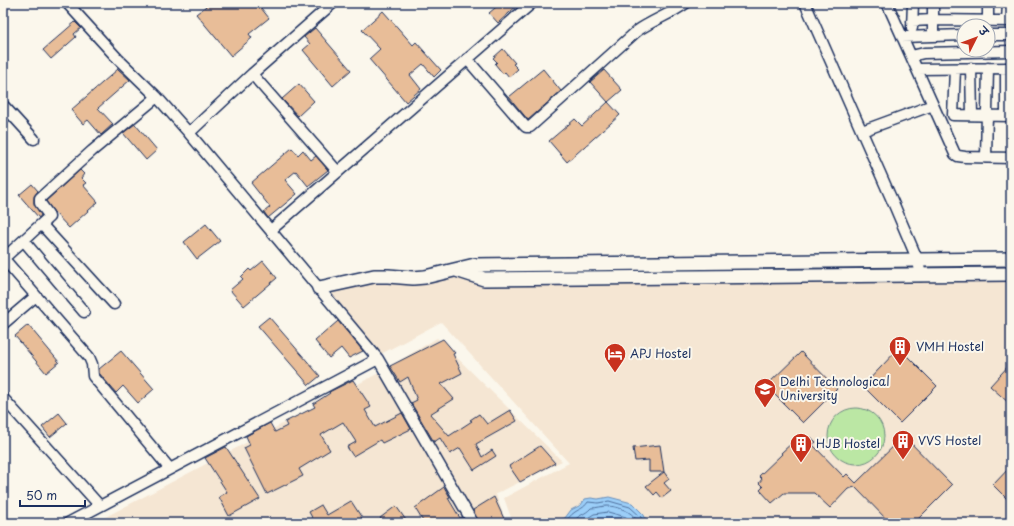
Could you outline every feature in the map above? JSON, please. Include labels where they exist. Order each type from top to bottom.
[{"type":"street","points":[[67,3],[118,59],[157,97],[189,133],[378,359],[473,523]]},
{"type":"street","points":[[189,133],[252,74],[333,3]]},
{"type":"street","points":[[271,230],[532,3]]},
{"type":"street","points":[[467,59],[524,126],[530,127],[637,31],[651,22],[673,12],[686,3]]},
{"type":"street","points":[[805,3],[918,261],[921,276]]},
{"type":"street","points":[[887,3],[907,36],[911,56],[953,151],[958,156],[1011,158]]},
{"type":"street","points":[[907,36],[912,21],[913,3]]},
{"type":"street","points":[[933,3],[933,35]]},
{"type":"street","points":[[988,3],[988,18]]},
{"type":"street","points":[[996,20],[1009,21],[1008,3]]},
{"type":"street","points":[[912,21],[956,20]]},
{"type":"street","points":[[907,36],[956,35]]},
{"type":"street","points":[[996,35],[1011,35]]},
{"type":"street","points":[[911,56],[924,54],[1011,51]]},
{"type":"street","points":[[971,68],[972,115]]},
{"type":"street","points":[[986,157],[988,68]]},
{"type":"street","points":[[917,69],[1008,68],[1008,116],[953,115],[941,124]]},
{"type":"street","points":[[953,115],[955,69]]},
{"type":"street","points":[[252,74],[338,172]]},
{"type":"street","points":[[157,97],[92,151],[40,198],[40,203],[49,215],[47,220],[3,259],[89,357],[92,364],[93,376],[170,469]]},
{"type":"street","points":[[862,131],[933,105]]},
{"type":"street","points":[[4,109],[34,139]]},
{"type":"street","points":[[42,225],[114,304]]},
{"type":"street","points":[[24,241],[84,312]]},
{"type":"street","points":[[320,288],[374,276],[413,278],[475,265],[1011,259]]},
{"type":"street","points":[[456,270],[484,279],[1011,274]]},
{"type":"street","points":[[3,324],[36,296]]},
{"type":"street","points":[[68,523],[378,359]]},
{"type":"street","points":[[3,398],[100,506]]},
{"type":"shaded area","name":"Delhi Technological University","points":[[883,268],[1011,270],[1011,523],[513,523],[504,498],[569,463],[441,322],[381,354],[319,288],[385,272]]},
{"type":"shaded area","points":[[437,338],[562,461],[496,494],[506,523],[94,523],[377,374]]},
{"type":"green space","points":[[856,408],[867,410],[876,416],[882,425],[884,436],[882,447],[876,456],[867,462],[856,464],[845,462],[836,456],[830,447],[828,436],[830,425],[836,416],[845,410]]},
{"type":"water","points":[[609,497],[632,503],[644,515],[647,523],[557,523],[565,518],[571,510],[581,505],[585,499]]},
{"type":"building","points":[[210,3],[257,3],[269,18],[249,34],[252,38],[231,56],[196,14]]},
{"type":"building","points":[[501,3],[520,3],[498,23],[489,13]]},
{"type":"building","points":[[383,11],[413,45],[416,42],[441,70],[434,77],[423,64],[410,75],[421,89],[406,102],[369,59],[380,49],[362,30]]},
{"type":"building","points":[[75,22],[81,28],[74,34],[76,37],[51,59],[43,50]]},
{"type":"building","points":[[315,28],[351,70],[333,86],[303,50],[310,44],[304,37]]},
{"type":"building","points":[[503,49],[518,69],[509,77],[505,72],[503,74],[495,64],[497,62],[493,58]]},
{"type":"building","points":[[118,69],[130,80],[98,108],[113,124],[101,135],[88,120],[83,124],[71,110]]},
{"type":"building","points":[[543,69],[561,91],[528,120],[509,97]]},
{"type":"building","points":[[604,70],[622,90],[608,102],[590,82]]},
{"type":"building","points":[[299,84],[314,101],[298,116],[282,99]]},
{"type":"building","points":[[608,102],[620,115],[567,162],[549,141],[575,119],[582,126]]},
{"type":"building","points":[[135,124],[157,150],[146,160],[123,133]]},
{"type":"building","points":[[292,148],[298,155],[303,150],[311,160],[316,156],[328,170],[308,186],[296,171],[285,180],[297,194],[268,218],[264,212],[270,207],[251,183]]},
{"type":"building","points":[[80,170],[84,174],[81,178],[86,183],[83,185],[98,202],[69,228],[46,201]]},
{"type":"building","points":[[32,184],[38,191],[34,196],[34,203],[41,215],[39,218],[19,195]]},
{"type":"building","points":[[206,224],[220,241],[197,259],[184,242]]},
{"type":"building","points":[[263,261],[277,278],[244,306],[230,290],[243,279],[241,277],[249,269],[251,271]]},
{"type":"building","points":[[269,317],[320,376],[309,385],[258,326]]},
{"type":"building","points":[[338,321],[363,351],[349,358],[341,348],[329,358],[315,341]]},
{"type":"building","points":[[28,325],[59,362],[46,373],[15,336]]},
{"type":"building","points":[[443,339],[455,353],[453,354],[462,373],[441,384],[454,399],[430,414],[449,436],[472,421],[470,420],[479,414],[487,424],[510,410],[517,421],[476,444],[482,457],[492,450],[496,456],[474,470],[460,448],[450,454],[440,438],[434,442],[411,403],[417,400],[408,377],[400,382],[390,366]]},
{"type":"building","name":"VMH Hostel","points":[[899,348],[937,386],[900,423],[863,386]]},
{"type":"building","points":[[121,351],[154,389],[138,403],[123,386],[116,393],[99,373],[99,369]]},
{"type":"building","points":[[801,352],[837,389],[803,423],[766,386]]},
{"type":"building","points":[[1011,363],[1011,405],[990,386]]},
{"type":"building","points":[[353,380],[371,407],[365,410],[375,427],[402,413],[411,429],[382,443],[380,440],[353,456],[347,447],[356,442],[343,422],[321,435],[330,450],[299,469],[303,476],[267,494],[244,448],[250,445],[246,436],[270,423],[275,432],[287,426],[285,422],[315,407],[313,404],[330,393],[329,392]]},
{"type":"building","points":[[59,413],[67,423],[50,437],[42,427]]},
{"type":"building","points":[[904,436],[952,485],[914,523],[890,523],[855,487],[848,489],[830,508],[814,493],[784,493],[772,503],[760,490],[763,487],[759,483],[762,479],[759,476],[793,442],[801,443],[807,438],[811,437],[816,442],[813,445],[844,477],[847,474],[856,483]]},
{"type":"building","points":[[660,445],[664,472],[649,472],[649,460],[635,461],[633,448]]},
{"type":"building","points":[[540,446],[555,463],[520,482],[509,466]]},
{"type":"building","points":[[226,447],[260,499],[229,516],[219,497],[227,492],[205,458]]},
{"type":"building","points":[[1011,466],[1011,503],[993,485]]},
{"type":"building","points":[[664,472],[669,479],[664,483],[671,491],[662,498],[657,492],[654,495],[646,486]]},
{"type":"building","points":[[444,487],[450,497],[448,498],[460,518],[462,517],[465,523],[424,523],[415,508]]},
{"type":"building","points":[[494,497],[506,523],[479,523],[473,510]]},
{"type":"building","points":[[351,501],[362,518],[354,523],[315,523],[309,512],[321,505],[327,515]]},
{"type":"building","points":[[396,506],[408,523],[384,523],[380,518]]},
{"type":"place","name":"VMH Hostel","points":[[900,366]]},
{"type":"place","name":"APJ Hostel","points":[[615,374]]},
{"type":"place","name":"Delhi Technological University","points":[[765,408]]},
{"type":"place","name":"VVS Hostel","points":[[903,460]]},
{"type":"place","name":"HJB Hostel","points":[[801,464]]}]
